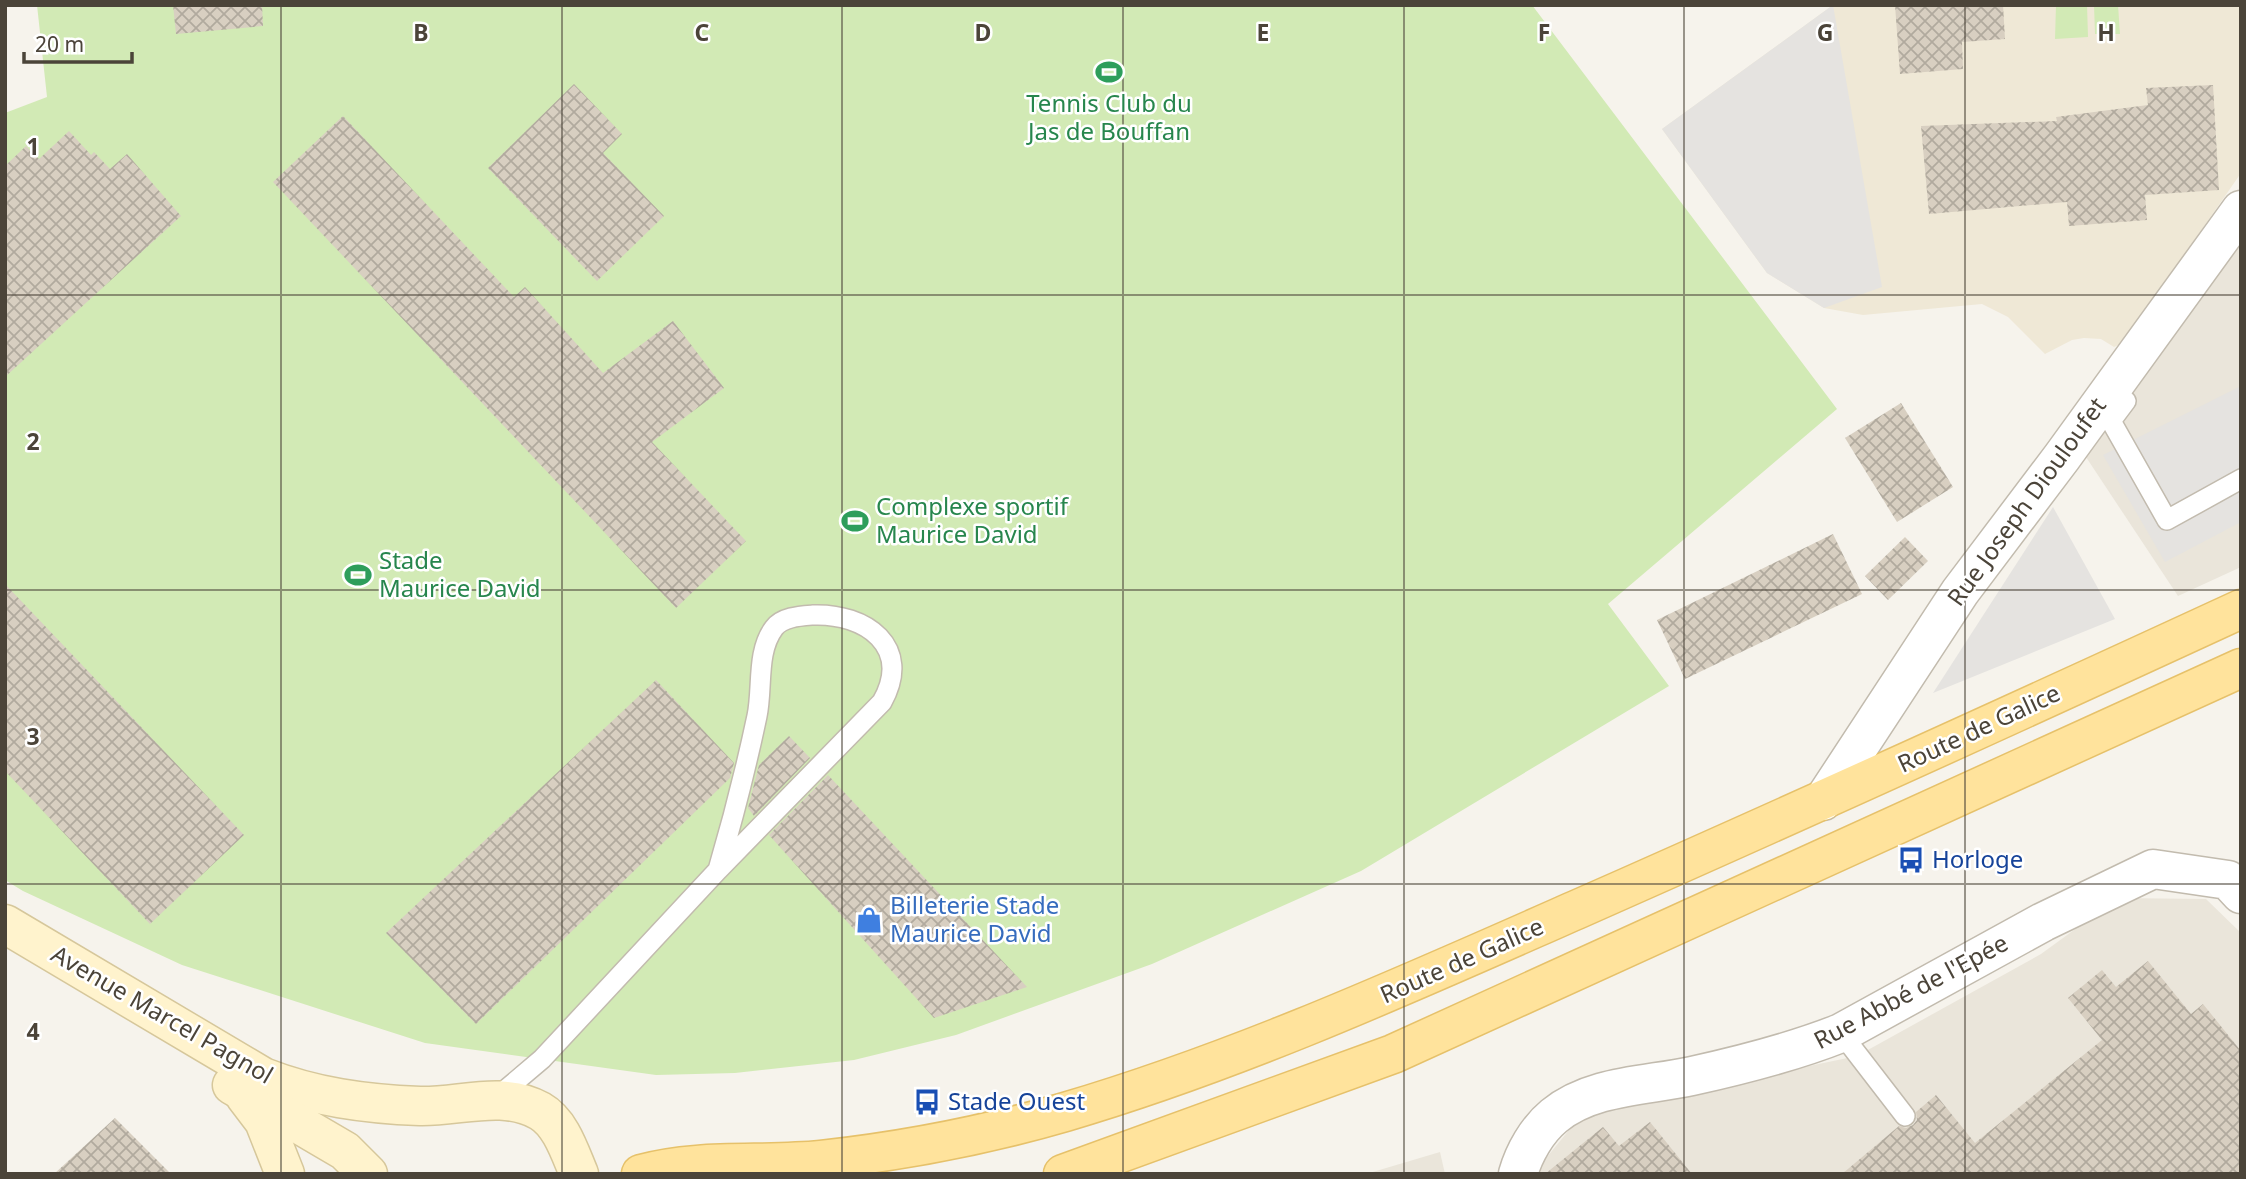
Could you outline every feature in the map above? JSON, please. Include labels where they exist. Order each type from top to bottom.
[{"type":"main road","name":"Route de Galice","points":[[641,1174],[674,1166],[820,1160],[943,1140],[1061,1113],[1164,1081],[1350,1010],[1823,801],[2241,609]]},
{"type":"main road","points":[[1063,1174],[1393,1054],[2237,672]]},
{"type":"main road","name":"Avenue Marcel Pagnol","points":[[5,924],[263,1077],[294,1089],[333,1099],[421,1106],[495,1100],[519,1103],[542,1112],[558,1128],[579,1174]]},
{"type":"main road","name":"Avenue Marcel Pagnol","points":[[5,943],[194,1059],[242,1092],[345,1152],[368,1174]]},
{"type":"main road","points":[[242,1092],[264,1121],[285,1174]]},
{"type":"street","name":"Rue Joseph Diouloufet","points":[[1823,801],[1960,592],[2062,457],[2241,210]]},
{"type":"street","name":"Rue Abbé de l'Epée","points":[[1518,1174],[1524,1155],[1554,1116],[1590,1095],[1692,1076],[1805,1047],[1841,1033],[2043,922],[2153,869],[2228,880],[2241,894]]},
{"type":"lane","points":[[2241,240],[2111,421],[2167,520],[2241,479]]},
{"type":"lane","points":[[495,1100],[542,1059],[718,870],[882,702],[890,687],[892,673],[888,648],[876,633],[861,622],[833,614],[796,616],[775,626],[764,646],[758,712],[741,790],[718,870]]},
{"type":"lane","points":[[1841,1033],[1905,1116]]},
{"type":"shaded area","points":[[1833,5],[2241,5],[2241,173],[2123,343],[2114,347],[2101,339],[2084,338],[2072,340],[2045,354],[2008,317],[1982,304],[1863,315],[1824,308],[1767,273],[1662,129]]},
{"type":"shaded area","points":[[1833,5],[1882,287],[1824,308],[1767,273],[1662,129]]},
{"type":"shaded area","points":[[2241,230],[2241,567],[2178,596],[2082,451]]},
{"type":"shaded area","points":[[2241,386],[2241,522],[2165,562],[2103,455]]},
{"type":"shaded area","points":[[2053,507],[2115,619],[1933,693]]},
{"type":"shaded area","points":[[2118,898],[2206,899],[2241,933],[2241,1174],[1533,1174],[1583,1113],[1857,1056],[2041,954]]},
{"type":"shaded area","points":[[1440,1152],[1445,1174],[1366,1174]]},
{"type":"green space","name":"Complexe sportif Maurice David","points":[[37,5],[1532,5],[1837,409],[1608,604],[1669,686],[1361,871],[1152,964],[956,1035],[854,1060],[735,1073],[656,1075],[425,1043],[182,965],[23,891],[5,880],[5,113],[47,97]]},
{"type":"green space","points":[[2056,5],[2087,5],[2088,37],[2055,39]]},
{"type":"green space","points":[[2094,5],[2118,5],[2120,34],[2095,34]]},
{"type":"building","points":[[173,5],[262,5],[263,26],[176,34]]},
{"type":"building","points":[[1895,5],[2003,5],[2005,39],[1962,42],[1963,69],[1900,74]]},
{"type":"building","points":[[574,84],[622,134],[603,153],[664,216],[597,281],[488,168]]},
{"type":"building","points":[[2213,85],[2219,190],[2145,195],[2147,220],[2069,226],[2067,202],[1929,214],[1921,126],[2057,121],[2056,117],[2148,105],[2146,88]]},
{"type":"building","points":[[343,116],[514,297],[525,287],[603,373],[673,321],[724,388],[652,442],[746,541],[676,608],[273,182]]},
{"type":"building","points":[[69,131],[91,155],[94,152],[110,169],[127,154],[181,216],[5,377],[5,166],[26,146],[39,159]]},
{"type":"building","points":[[1901,403],[1953,487],[1897,522],[1845,438]]},
{"type":"building","points":[[1833,534],[1862,594],[1685,679],[1657,620]]},
{"type":"building","points":[[1905,537],[1928,561],[1888,600],[1865,576]]},
{"type":"building","points":[[5,584],[244,835],[150,924],[5,771]]},
{"type":"building","points":[[656,680],[734,763],[730,778],[476,1024],[386,933]]},
{"type":"building","points":[[789,736],[810,758],[754,816],[748,808],[759,765]]},
{"type":"building","points":[[828,775],[1027,987],[934,1018],[769,835]]},
{"type":"building","points":[[2148,961],[2191,1014],[2203,1004],[2241,1051],[2241,1174],[1842,1174],[1899,1126],[1906,1128],[1913,1125],[1917,1120],[1916,1112],[1936,1095],[1975,1143],[2102,1040],[2068,998],[2102,970],[2116,987]]},
{"type":"building","points":[[115,1118],[171,1174],[54,1174]]},
{"type":"building","points":[[1650,1122],[1692,1174],[1545,1174],[1603,1127],[1619,1146]]},
{"type":"place","name":"Tennis Club du Jas de Bouffan","points":[[1109,72]]},
{"type":"place","name":"Complexe sportif Maurice David","points":[[855,521]]},
{"type":"place","name":"Stade Maurice David","points":[[358,575]]},
{"type":"place","name":"Horloge","points":[[1911,860]]},
{"type":"place","name":"Billeterie Stade Maurice David","points":[[869,920]]},
{"type":"place","name":"Stade Ouest","points":[[927,1102]]}]
